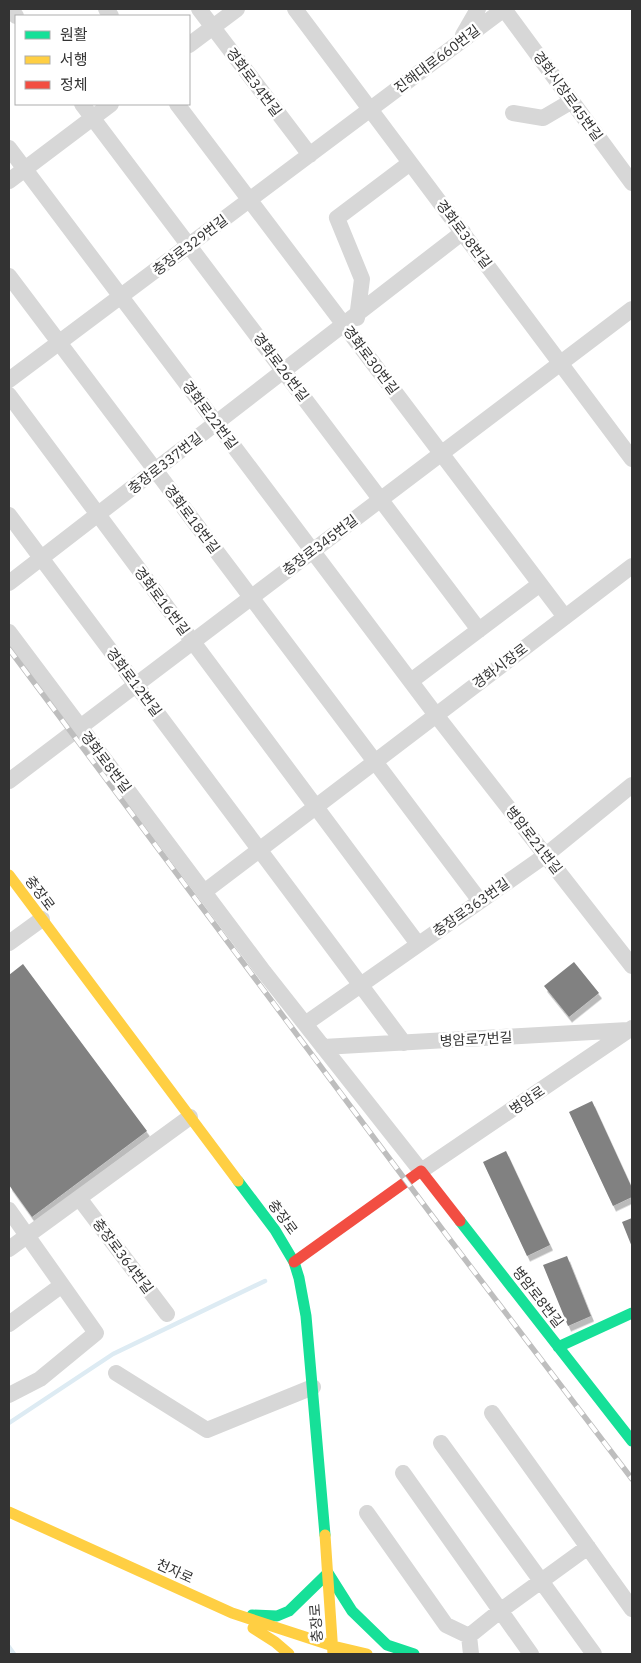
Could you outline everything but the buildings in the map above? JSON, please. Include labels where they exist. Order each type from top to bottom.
[{"type":"main road","name":"충장로","points":[[9,875],[275,1230],[294,1262],[306,1316],[333,1650]]},
{"type":"main road","points":[[294,1262],[422,1171]]},
{"type":"main road","name":"병암로8번길","points":[[422,1171],[632,1441]]},
{"type":"main road","points":[[558,1347],[632,1313]]},
{"type":"main road","name":"천자로","points":[[9,1512],[232,1613],[333,1650],[367,1654]]},
{"type":"main road","points":[[232,1613],[277,1616],[289,1611],[299,1603],[328,1573],[352,1611],[386,1644],[414,1654]]},
{"type":"main road","points":[[232,1613],[275,1642],[289,1654]]},
{"type":"street","name":"경화로34번길","points":[[199,9],[310,156]]},
{"type":"street","points":[[190,44],[237,9]]},
{"type":"street","name":"경화로38번길","points":[[295,9],[632,459]]},
{"type":"street","points":[[459,42],[478,9]]},
{"type":"street","name":"진해대로660번길","points":[[371,110],[504,9]]},
{"type":"street","name":"경화시장로45번길","points":[[504,9],[632,183]]},
{"type":"street","points":[[513,113],[543,118],[572,101]]},
{"type":"street","name":"경화로26번길","points":[[83,105],[479,630]]},
{"type":"street","points":[[9,181],[110,105]]},
{"type":"street","name":"경화로30번길","points":[[179,105],[565,617]]},
{"type":"street","name":"충장로329번길","points":[[9,380],[371,110]]},
{"type":"street","name":"경화로22번길","points":[[9,148],[436,715]]},
{"type":"street","points":[[354,338],[362,279],[337,218],[410,163]]},
{"type":"street","name":"충장로337번길","points":[[9,583],[463,232]]},
{"type":"street","name":"경화로18번길","points":[[9,276],[375,761]]},
{"type":"street","name":"충장로345번길","points":[[9,781],[632,309]]},
{"type":"street","name":"경화로16번길","points":[[9,395],[316,806]]},
{"type":"street","name":"경화로12번길","points":[[9,516],[260,849]]},
{"type":"street","name":"경화시장로","points":[[204,892],[565,617],[630,572]]},
{"type":"street","points":[[411,681],[540,584]]},
{"type":"street","name":"경화로8번길","points":[[9,632],[204,892]]},
{"type":"street","name":"병암로21번길","points":[[436,715],[632,966]]},
{"type":"street","points":[[375,761],[480,901]]},
{"type":"street","name":"충장로363번길","points":[[305,1024],[546,855],[632,785]]},
{"type":"street","points":[[316,806],[418,944]]},
{"type":"street","points":[[260,849],[404,1043]]},
{"type":"street","points":[[204,892],[305,1024],[422,1171]]},
{"type":"street","points":[[9,944],[42,919]]},
{"type":"street","name":"병암로7번길","points":[[324,1047],[630,1029]]},
{"type":"street","name":"병암로","points":[[422,1171],[630,1029]]},
{"type":"street","points":[[9,1249],[190,1117]]},
{"type":"street","name":"충장로364번길","points":[[79,1198],[167,1314]]},
{"type":"street","points":[[9,1210],[96,1334],[40,1379],[9,1395]]},
{"type":"street","points":[[9,1324],[62,1285]]},
{"type":"street","points":[[116,1373],[207,1430],[313,1387]]},
{"type":"street","points":[[492,1413],[632,1609]]},
{"type":"street","points":[[441,1443],[594,1654]]},
{"type":"street","points":[[403,1473],[531,1654]]},
{"type":"street","points":[[367,1513],[446,1626],[470,1636]]},
{"type":"street","points":[[470,1636],[500,1611],[588,1547]]},
{"type":"street","points":[[470,1636],[470,1654]]},
{"type":"waterway","points":[[9,1423],[113,1354],[265,1281]]},
{"type":"waterway","points":[[9,1647],[14,1654]]},
{"type":"railway","points":[[9,649],[451,1241],[632,1479]]},
{"type":"traffic: fast","points":[[238,1181],[275,1230],[294,1262],[299,1278],[306,1316],[325,1535]]},
{"type":"traffic: fast","points":[[460,1221],[632,1441]]},
{"type":"traffic: fast","points":[[558,1347],[632,1313]]},
{"type":"traffic: fast","points":[[252,1615],[277,1616],[289,1611],[328,1573],[352,1611],[387,1645],[414,1654]]},
{"type":"traffic: slow","points":[[9,875],[238,1181]]},
{"type":"traffic: slow","points":[[9,1512],[232,1613],[333,1646],[367,1654]]},
{"type":"traffic: slow","points":[[325,1535],[333,1654]]},
{"type":"traffic: slow","points":[[253,1628],[275,1642],[289,1654]]},
{"type":"traffic: jam","points":[[294,1262],[421,1171],[460,1221]]}]
